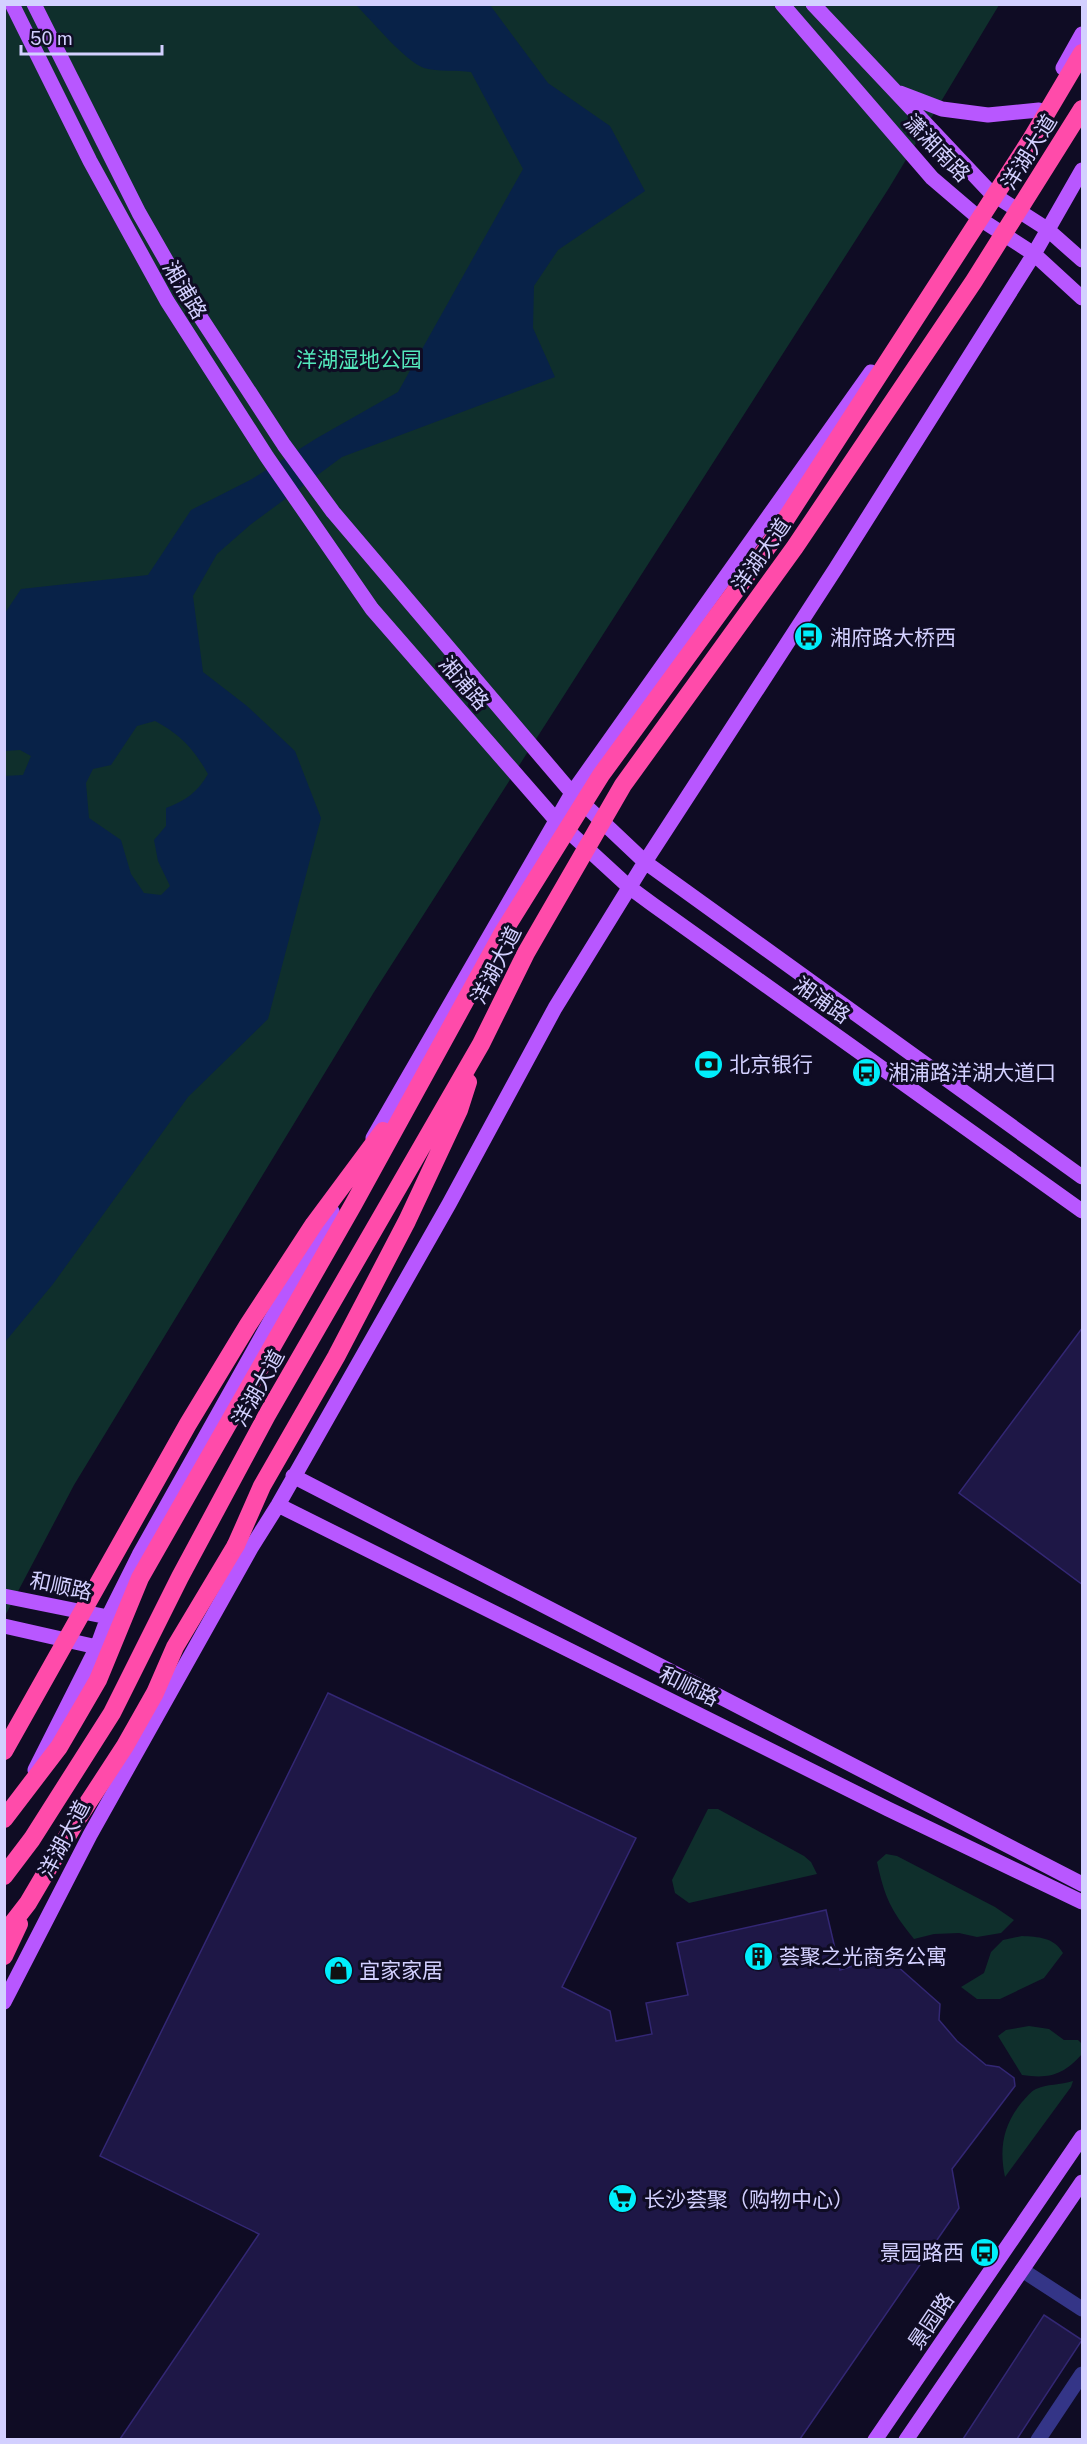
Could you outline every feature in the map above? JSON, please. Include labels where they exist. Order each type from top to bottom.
[{"type":"highway","name":"洋湖大道","points":[[4,1820],[59,1747],[98,1680],[140,1578],[353,1205],[502,934],[601,775],[769,545],[1018,160],[1083,53]]},
{"type":"highway","name":"洋湖大道","points":[[4,1876],[32,1839],[112,1713],[180,1577],[267,1415],[482,1044],[526,953],[623,785],[795,548],[974,281],[1083,109]]},
{"type":"highway","points":[[4,1751],[46,1674],[89,1604],[188,1424],[248,1325],[326,1208],[428,1066],[459,1011]]},
{"type":"highway","points":[[4,1956],[28,1903],[155,1694],[175,1647],[236,1545],[262,1486],[336,1357],[406,1221],[459,1110],[482,1044]]},
{"type":"highway","points":[[4,1934],[28,1903]]},
{"type":"main road","name":"湘浦路","points":[[12,4],[135,247],[172,310],[267,457],[372,609],[555,819],[629,887],[1083,1211]]},
{"type":"main road","name":"湘浦路","points":[[34,4],[145,224],[186,295],[284,445],[327,504],[572,793],[645,862],[1083,1177]]},
{"type":"main road","name":"潇湘南路","points":[[782,4],[932,178],[980,219],[1034,254],[1083,298]]},
{"type":"main road","name":"潇湘南路","points":[[813,4],[991,193],[1047,229],[1083,260]]},
{"type":"main road","points":[[4,1828],[98,1647],[108,1617],[139,1555],[235,1381],[555,819],[980,219],[991,193],[1083,34]]},
{"type":"main road","points":[[894,91],[942,109],[988,116],[1039,110]]},
{"type":"main road","name":"洋湖大道","points":[[4,2002],[90,1835],[251,1548],[278,1505],[449,1204],[555,1008],[629,887],[836,568],[1034,254],[1083,170]]},
{"type":"main road","name":"和顺路","points":[[293,1476],[1083,1884]]},
{"type":"main road","name":"和顺路","points":[[278,1505],[888,1809],[1083,1902]]},
{"type":"main road","name":"和顺路","points":[[4,1596],[108,1617]]},
{"type":"main road","points":[[4,1626],[98,1647]]},
{"type":"main road","name":"景园路","points":[[875,2439],[1083,2137]]},
{"type":"main road","points":[[906,2439],[1083,2182]]},
{"type":"street","points":[[1022,2270],[1083,2309]]},
{"type":"street","points":[[1038,2439],[1083,2374]]},
{"type":"green space","name":"洋湖湿地公园","points":[[5,5],[999,5],[889,188],[374,992],[74,1485],[5,1616]]},
{"type":"green space","points":[[708,1809],[718,1809],[804,1856],[811,1862],[817,1874],[689,1903],[675,1893],[672,1880]]},
{"type":"green space","points":[[886,1854],[897,1856],[995,1907],[1014,1920],[1001,1933],[977,1937],[959,1933],[934,1934],[914,1939],[894,1911],[883,1885],[877,1862]]},
{"type":"green space","points":[[1022,1936],[1050,1941],[1063,1953],[1044,1978],[1000,1999],[977,1999],[961,1987],[984,1973],[991,1952],[1003,1940]]},
{"type":"green space","points":[[1029,2026],[1049,2029],[1064,2040],[1078,2040],[1082,2044],[1082,2054],[1069,2067],[1055,2074],[1022,2075],[998,2036],[1006,2030]]},
{"type":"green space","points":[[1073,2081],[1071,2087],[1005,2177],[1002,2156],[1004,2137],[1010,2119],[1022,2102],[1036,2089]]},
{"type":"water","points":[[356,5],[490,5],[548,83],[610,126],[645,191],[558,250],[534,286],[533,328],[555,377],[342,457],[250,525],[217,554],[193,596],[203,672],[247,706],[295,751],[321,818],[268,1019],[188,1097],[53,1284],[5,1342],[4,776],[23,775],[31,756],[20,750],[5,751],[5,613],[21,589],[148,575],[191,510],[252,479],[317,438],[398,392],[523,169],[471,72],[429,69],[416,64],[398,49]],"holes":[[[155,721],[186,743],[208,774],[190,795],[166,808],[166,826],[154,840],[158,861],[170,886],[161,895],[144,893],[131,874],[121,840],[89,818],[86,783],[93,769],[111,765],[137,726]]]},
{"type":"building","points":[[1083,1327],[1083,1585],[959,1493]]},
{"type":"building","name":"长沙荟聚（购物中心）","points":[[328,1693],[636,1838],[562,1987],[610,2011],[616,2041],[652,2034],[646,2003],[688,1995],[677,1943],[826,1910],[840,1970],[888,1958],[940,2004],[939,2020],[957,2041],[986,2065],[999,2067],[1014,2078],[1015,2086],[952,2169],[959,2208],[800,2439],[120,2439],[259,2234],[100,2156]]},
{"type":"building","points":[[1044,2315],[1082,2340],[1017,2439],[963,2439]]},
{"type":"place","name":"湘府路大桥西","points":[[809,637]]},
{"type":"place","name":"北京银行","points":[[708,1064]]},
{"type":"place","name":"湘浦路洋湖大道口","points":[[867,1072]]},
{"type":"place","name":"荟聚之光商务公寓","points":[[758,1956]]},
{"type":"place","name":"宜家家居","points":[[338,1970]]},
{"type":"place","name":"长沙荟聚（购物中心）","points":[[623,2199]]},
{"type":"place","name":"景园路西","points":[[985,2252]]}]
